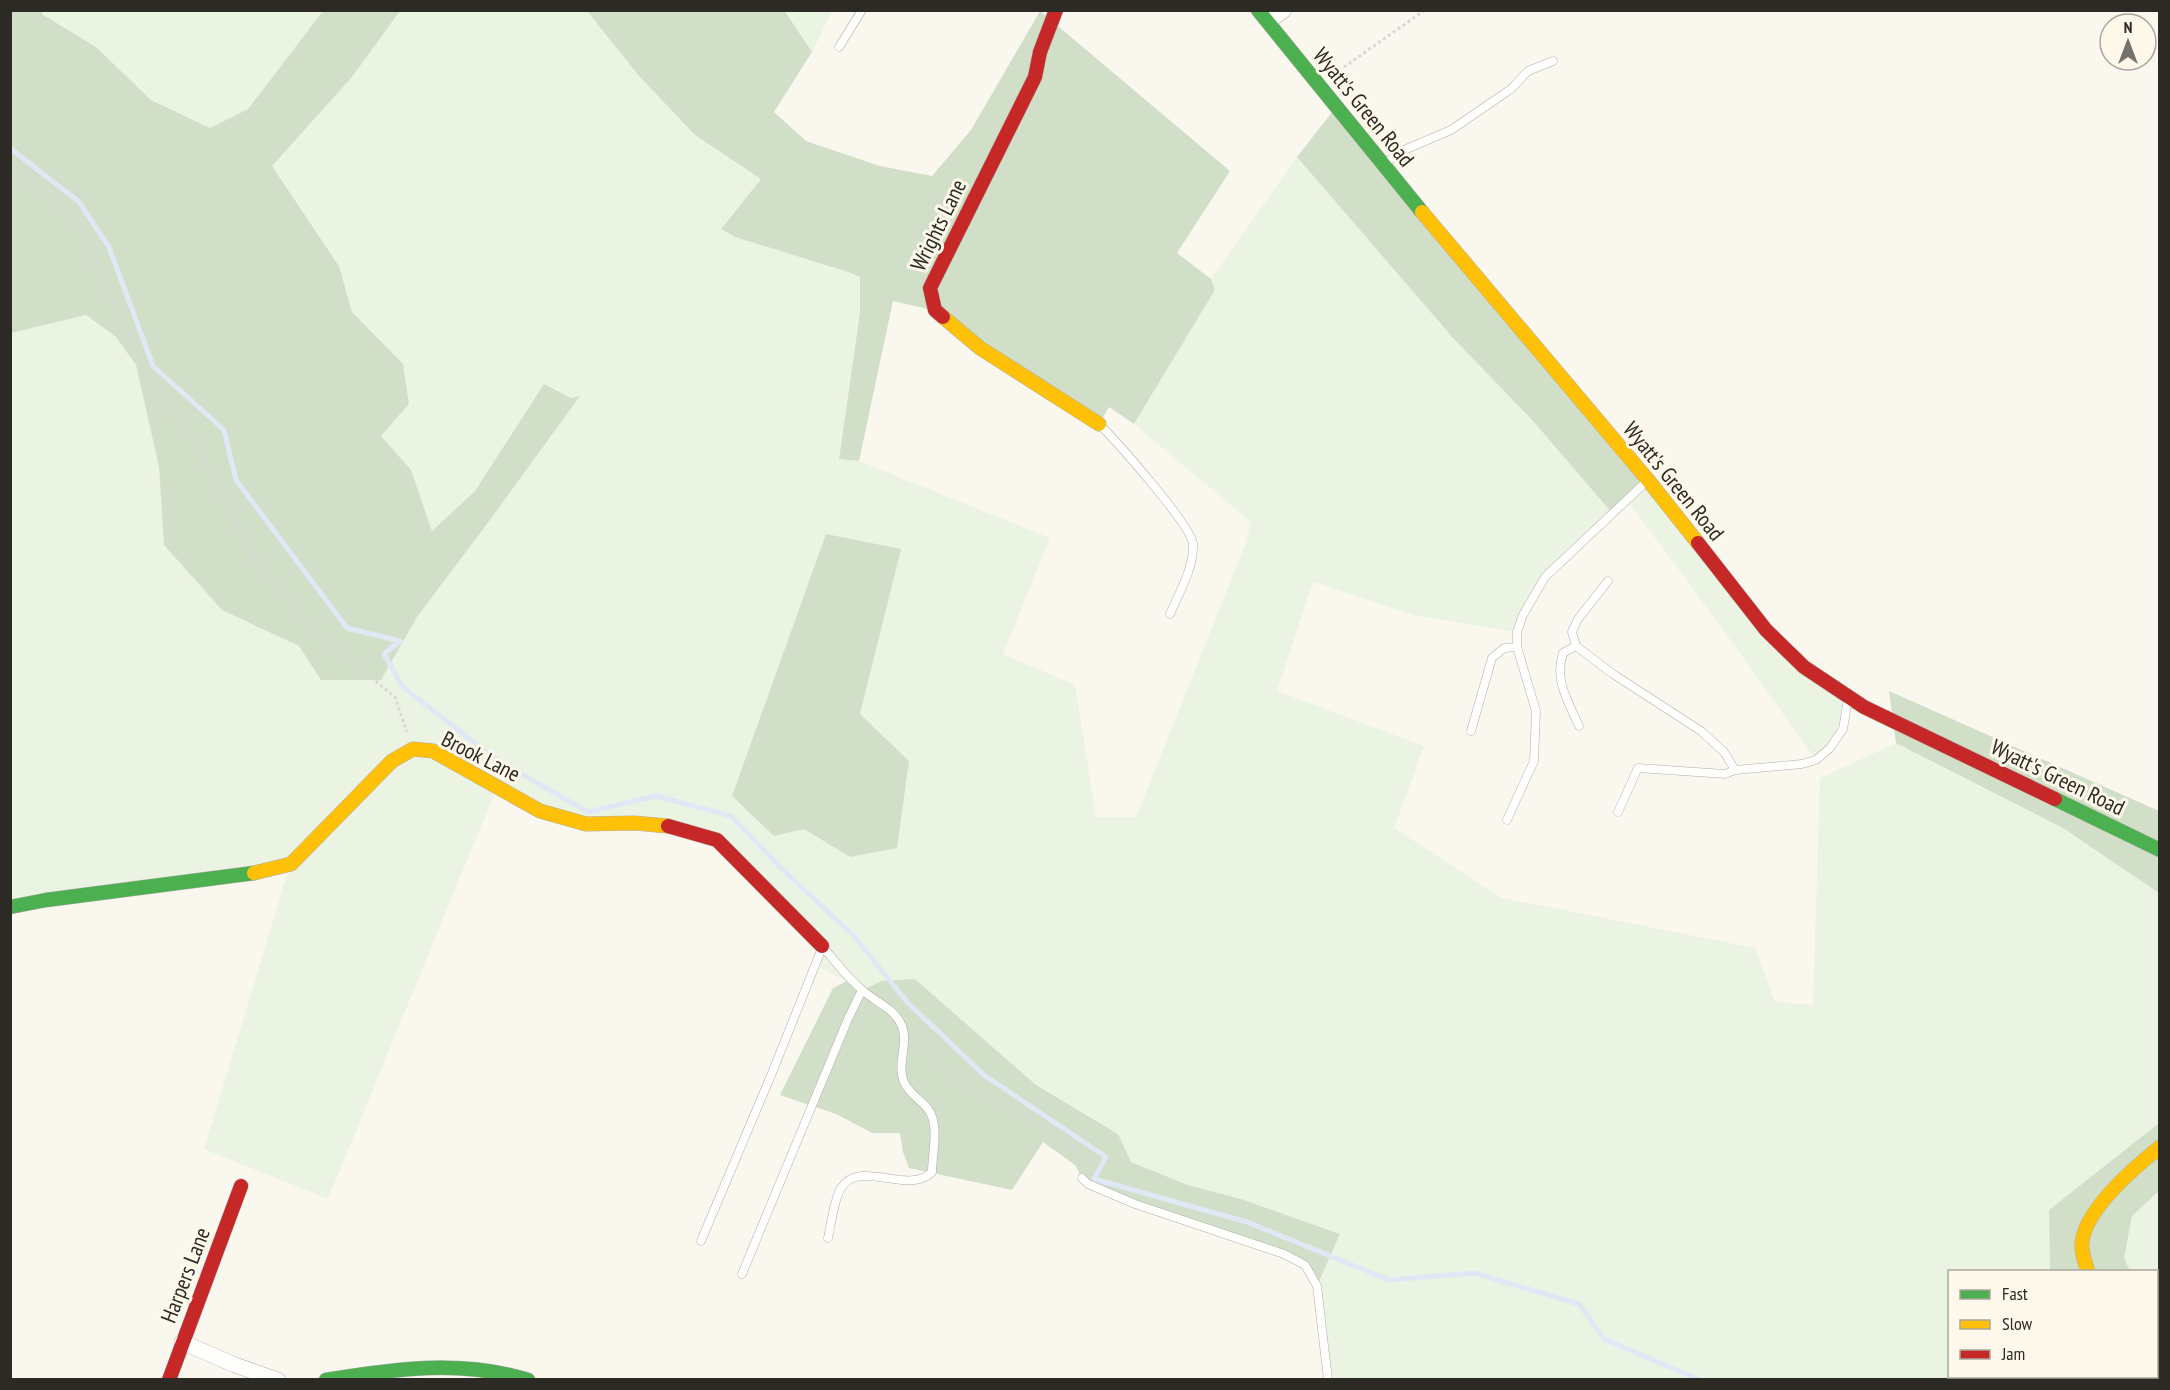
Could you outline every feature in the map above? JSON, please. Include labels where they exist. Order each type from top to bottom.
[{"type":"street","name":"Wrights Lane","points":[[1056,10],[1040,52],[1035,76],[930,288],[934,310],[980,348],[1099,424]]},
{"type":"street","points":[[1263,16],[1284,10]]},
{"type":"street","name":"Wyatt's Green Road","points":[[1263,16],[1444,239],[1648,480],[1766,630],[1804,667],[1849,698],[2160,850]]},
{"type":"street","name":"Brook Lane","points":[[10,907],[46,900],[229,878],[291,864],[392,762],[413,749],[433,751],[540,811],[586,824],[634,823],[668,826],[717,840],[822,946]]},
{"type":"street","points":[[2088,1270],[2082,1247],[2091,1216],[2129,1172],[2160,1147]]},
{"type":"street","name":"Harpers Lane","points":[[169,1380],[241,1186]]},
{"type":"street","points":[[182,1342],[235,1365],[278,1380]]},
{"type":"street","points":[[326,1380],[424,1367],[456,1367],[510,1373],[528,1380]]},
{"type":"lane","points":[[839,47],[862,10]]},
{"type":"lane","points":[[1384,164],[1404,150],[1451,130],[1510,89],[1528,71],[1553,61]]},
{"type":"lane","points":[[1099,424],[1181,521],[1193,542],[1191,562],[1170,614]]},
{"type":"lane","points":[[1507,820],[1534,761],[1536,711],[1517,646],[1516,632],[1523,615],[1545,578],[1648,480]]},
{"type":"lane","points":[[1608,581],[1578,619],[1572,632],[1576,646],[1622,680],[1701,731],[1724,752],[1736,770]]},
{"type":"lane","points":[[1471,731],[1492,658],[1504,648],[1517,646]]},
{"type":"lane","points":[[1576,646],[1563,653],[1558,674],[1579,726]]},
{"type":"lane","points":[[1618,812],[1638,768],[1725,774],[1736,770],[1802,764],[1816,760],[1830,748],[1843,729],[1849,698]]},
{"type":"lane","points":[[701,1241],[772,1073],[822,946],[862,990],[884,1005],[900,1022],[904,1035],[901,1070],[904,1081],[910,1093],[929,1110],[933,1118],[932,1172],[926,1178],[916,1181],[862,1176],[850,1179],[840,1190],[828,1238]]},
{"type":"lane","points":[[742,1274],[862,990]]},
{"type":"lane","points":[[1082,1178],[1088,1184],[1135,1204],[1284,1254],[1305,1265],[1317,1286],[1328,1380]]},
{"type":"path","points":[[1320,88],[1330,76],[1425,10]]},
{"type":"path","points":[[10,167],[77,220],[151,381],[194,439],[255,558],[321,637],[394,697],[413,749]]},
{"type":"path","points":[[900,1022],[956,1079],[1026,1114],[1091,1161],[1082,1178]]},
{"type":"green space","points":[[11,10],[43,11],[42,14],[96,47],[151,100],[210,128],[248,109],[323,11],[400,11],[352,77],[272,166],[339,266],[352,312],[403,364],[409,404],[381,436],[411,470],[432,531],[475,491],[544,384],[571,398],[580,396],[417,617],[381,680],[321,680],[299,646],[222,610],[164,545],[159,467],[136,365],[116,337],[86,315],[11,333]]},
{"type":"green space","points":[[38,11],[323,11],[248,109],[210,128],[151,100],[96,47]]},
{"type":"green space","points":[[400,11],[587,11],[639,76],[695,135],[761,179],[721,228],[735,237],[860,277],[860,312],[839,459],[859,461],[1050,538],[1003,654],[1075,685],[1096,817],[1136,817],[1245,545],[1251,522],[1134,424],[1215,290],[1211,279],[1297,157],[1453,338],[1533,421],[1612,513],[1545,577],[1517,632],[1414,615],[1313,582],[1277,691],[1424,746],[1394,828],[1502,898],[1755,948],[1775,1002],[1813,1005],[1820,778],[1896,743],[2063,828],[2159,893],[2159,1123],[2049,1210],[2050,1270],[1948,1270],[1948,1378],[2101,1379],[1328,1379],[1317,1286],[1340,1234],[1241,1199],[1188,1185],[1131,1162],[1118,1134],[1036,1085],[915,979],[862,990],[816,965],[822,946],[717,840],[586,824],[497,787],[328,1199],[204,1149],[290,865],[11,907],[10,333],[86,315],[116,337],[136,365],[159,467],[164,545],[222,610],[299,646],[321,679],[381,680],[417,617],[579,396],[571,398],[544,384],[475,491],[432,532],[411,470],[381,436],[409,404],[403,364],[352,312],[339,266],[272,166],[352,77]]},
{"type":"green space","points":[[587,11],[785,11],[812,52],[774,112],[806,141],[880,166],[932,176],[971,130],[1040,11],[1230,171],[1177,253],[1211,279],[1215,290],[1134,424],[1109,407],[1099,424],[936,311],[893,301],[859,461],[839,459],[860,312],[860,277],[735,237],[721,229],[761,179],[695,135],[639,76]]},
{"type":"green space","points":[[786,11],[832,11],[812,52]]},
{"type":"green space","points":[[1336,107],[1648,480],[1612,513],[1533,421],[1453,338],[1297,157]]},
{"type":"green space","points":[[1648,480],[1730,585],[1849,698],[1843,729],[1816,760],[1627,500]]},
{"type":"green space","points":[[826,534],[901,549],[860,714],[909,761],[897,848],[850,857],[804,829],[774,836],[732,796]]},
{"type":"green space","points":[[1889,691],[2159,811],[2159,893],[2063,828],[1896,743]]},
{"type":"green space","points":[[851,979],[862,990],[882,981],[915,979],[1036,1085],[1118,1134],[1131,1162],[1188,1185],[1241,1199],[1340,1234],[1317,1286],[1305,1265],[1135,1204],[1082,1178],[1075,1165],[1043,1142],[1012,1190],[909,1168],[903,1152],[900,1133],[872,1133],[836,1114],[780,1095],[833,988]]},
{"type":"green space","points":[[2159,1123],[2159,1191],[2132,1216],[2124,1258],[2130,1270],[2050,1270],[2049,1210]]},
{"type":"green space","points":[[2159,1191],[2159,1334],[2158,1270],[2130,1270],[2124,1258],[2132,1216]]},
{"type":"green space","points":[[2158,1330],[2159,1379],[2101,1379],[2158,1378]]},
{"type":"waterway","points":[[10,148],[79,202],[109,247],[153,366],[224,430],[236,480],[347,628],[400,641],[384,654],[403,687],[494,758],[588,812],[656,796],[731,816],[785,872],[854,936],[907,1002],[984,1075],[1106,1157],[1094,1179],[1247,1222],[1389,1280],[1474,1273],[1579,1304],[1604,1339],[1700,1380]]},
{"type":"traffic: fast","points":[[1258,10],[1422,212]]},
{"type":"traffic: fast","points":[[2055,799],[2160,850]]},
{"type":"traffic: fast","points":[[10,907],[46,900],[254,873]]},
{"type":"traffic: fast","points":[[326,1380],[377,1372],[427,1368],[478,1370],[528,1380]]},
{"type":"traffic: slow","points":[[1422,212],[1648,480],[1698,543]]},
{"type":"traffic: slow","points":[[943,317],[980,348],[1099,424]]},
{"type":"traffic: slow","points":[[254,873],[291,864],[392,761],[413,749],[433,751],[540,811],[586,824],[634,823],[668,826]]},
{"type":"traffic: slow","points":[[2087,1270],[2082,1249],[2083,1235],[2089,1221],[2110,1192],[2160,1147]]},
{"type":"traffic: jam","points":[[943,317],[935,310],[930,288],[1035,77],[1040,52],[1056,10]]},
{"type":"traffic: jam","points":[[1698,543],[1766,630],[1804,667],[1864,707],[2055,799]]},
{"type":"traffic: jam","points":[[668,826],[717,840],[822,946]]},
{"type":"traffic: jam","points":[[169,1380],[241,1186]]}]
